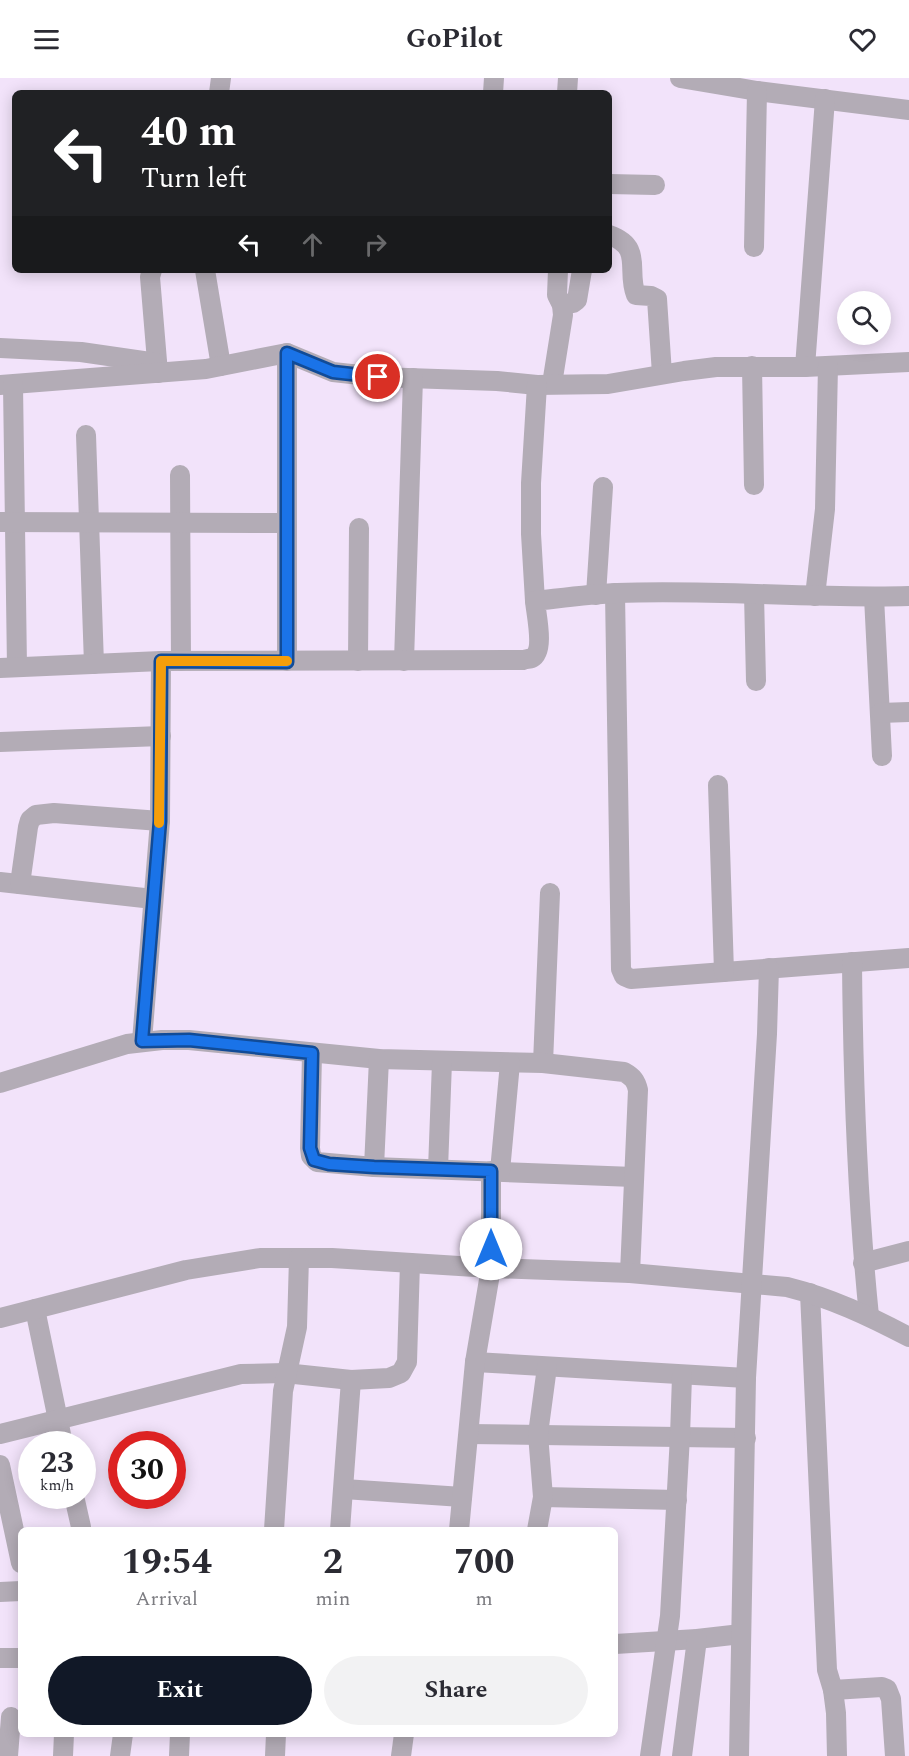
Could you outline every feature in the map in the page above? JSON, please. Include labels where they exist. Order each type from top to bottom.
[{"type":"street","points":[[680,78],[757,91],[909,110]]},
{"type":"street","points":[[754,247],[757,91]]},
{"type":"street","points":[[805,368],[825,99]]},
{"type":"street","points":[[612,184],[655,185]]},
{"type":"street","points":[[612,236],[619,238],[627,245],[634,267],[636,295],[651,296],[657,299],[662,374]]},
{"type":"street","points":[[151,273],[157,368]]},
{"type":"street","points":[[206,273],[221,366]]},
{"type":"street","points":[[558,273],[557,295],[562,305],[562,325],[544,384],[531,483],[531,534],[540,644],[538,652],[532,658],[523,660],[287,662],[171,661],[9,667],[7,385],[157,368],[221,366],[287,353],[333,372],[378,377],[544,384],[608,384],[716,367],[805,368],[909,362]]},
{"type":"street","points":[[562,305],[577,300],[582,273]]},
{"type":"street","points":[[0,348],[81,352],[157,368]]},
{"type":"street","points":[[287,353],[287,662]]},
{"type":"street","points":[[752,366],[754,484]]},
{"type":"street","points":[[815,596],[825,509],[828,366]]},
{"type":"street","points":[[404,661],[413,378]]},
{"type":"street","points":[[86,435],[94,664]]},
{"type":"street","points":[[142,1041],[160,821],[161,736],[171,661],[180,522],[180,475]]},
{"type":"street","points":[[603,487],[605,594],[621,969],[624,976],[631,979],[909,958]]},
{"type":"street","points":[[8,522],[287,523]]},
{"type":"street","points":[[358,661],[359,528]]},
{"type":"street","points":[[535,601],[605,594],[909,596]]},
{"type":"street","points":[[754,594],[756,681]]},
{"type":"street","points":[[874,597],[882,756]]},
{"type":"street","points":[[880,712],[909,712]]},
{"type":"street","points":[[0,742],[161,736]]},
{"type":"street","points":[[718,785],[724,972]]},
{"type":"street","points":[[20,884],[28,827],[30,820],[36,814],[54,813],[160,821]]},
{"type":"street","points":[[0,882],[153,899]]},
{"type":"street","points":[[543,1064],[550,893]]},
{"type":"street","points":[[852,962],[854,1099],[863,1263],[869,1316]]},
{"type":"street","points":[[739,1756],[746,1378],[769,968]]},
{"type":"street","points":[[0,1083],[111,1048],[142,1041],[189,1040],[379,1059],[543,1064],[624,1072],[632,1076],[638,1090],[630,1273]]},
{"type":"street","points":[[312,1053],[310,1148],[311,1156],[317,1162],[374,1167],[634,1178]]},
{"type":"street","points":[[374,1167],[379,1059]]},
{"type":"street","points":[[438,1169],[442,1062]]},
{"type":"street","points":[[459,1527],[475,1362],[491,1268],[496,1171],[510,1063]]},
{"type":"street","points":[[863,1263],[909,1251]]},
{"type":"street","points":[[0,1318],[186,1270],[260,1258],[332,1257],[491,1268],[630,1273],[752,1283],[810,1293],[869,1316],[909,1337]]},
{"type":"street","points":[[274,1527],[285,1373],[297,1327],[299,1258]]},
{"type":"street","points":[[0,1434],[241,1374],[285,1373],[351,1380],[389,1378],[401,1373],[407,1362],[410,1263]]},
{"type":"street","points":[[810,1293],[827,1670],[836,1713],[837,1756]]},
{"type":"street","points":[[35,1309],[60,1431]]},
{"type":"street","points":[[475,1362],[746,1378]]},
{"type":"street","points":[[538,1527],[543,1497],[538,1434],[547,1367]]},
{"type":"street","points":[[650,1756],[668,1639],[674,1572],[682,1376]]},
{"type":"street","points":[[340,1527],[351,1380]]},
{"type":"street","points":[[469,1434],[746,1438]]},
{"type":"street","points":[[0,1465],[18,1549]]},
{"type":"street","points":[[344,1489],[462,1497]]},
{"type":"street","points":[[543,1497],[677,1500]]},
{"type":"street","points":[[77,1509],[81,1527]]},
{"type":"street","points":[[0,1592],[18,1591]]},
{"type":"street","points":[[618,1644],[741,1634]]},
{"type":"street","points":[[682,1756],[698,1639]]},
{"type":"street","points":[[0,1658],[18,1658]]},
{"type":"street","points":[[833,1690],[882,1687],[887,1689],[891,1699],[895,1756]]},
{"type":"street","points":[[9,1756],[11,1717]]},
{"type":"street","points":[[63,1756],[64,1737]]},
{"type":"street","points":[[120,1756],[123,1737]]},
{"type":"street","points":[[179,1756],[180,1737]]},
{"type":"street","points":[[275,1756],[276,1737]]},
{"type":"street","points":[[401,1756],[404,1737]]},
{"type":"slow traffic","points":[[159,823],[161,661],[287,661]]},
{"type":"route","points":[[378,377],[333,372],[287,353],[287,662],[161,661],[160,821],[142,1041],[189,1040],[312,1053],[310,1152],[314,1160],[329,1164],[374,1167],[491,1171],[491,1249]]}]
